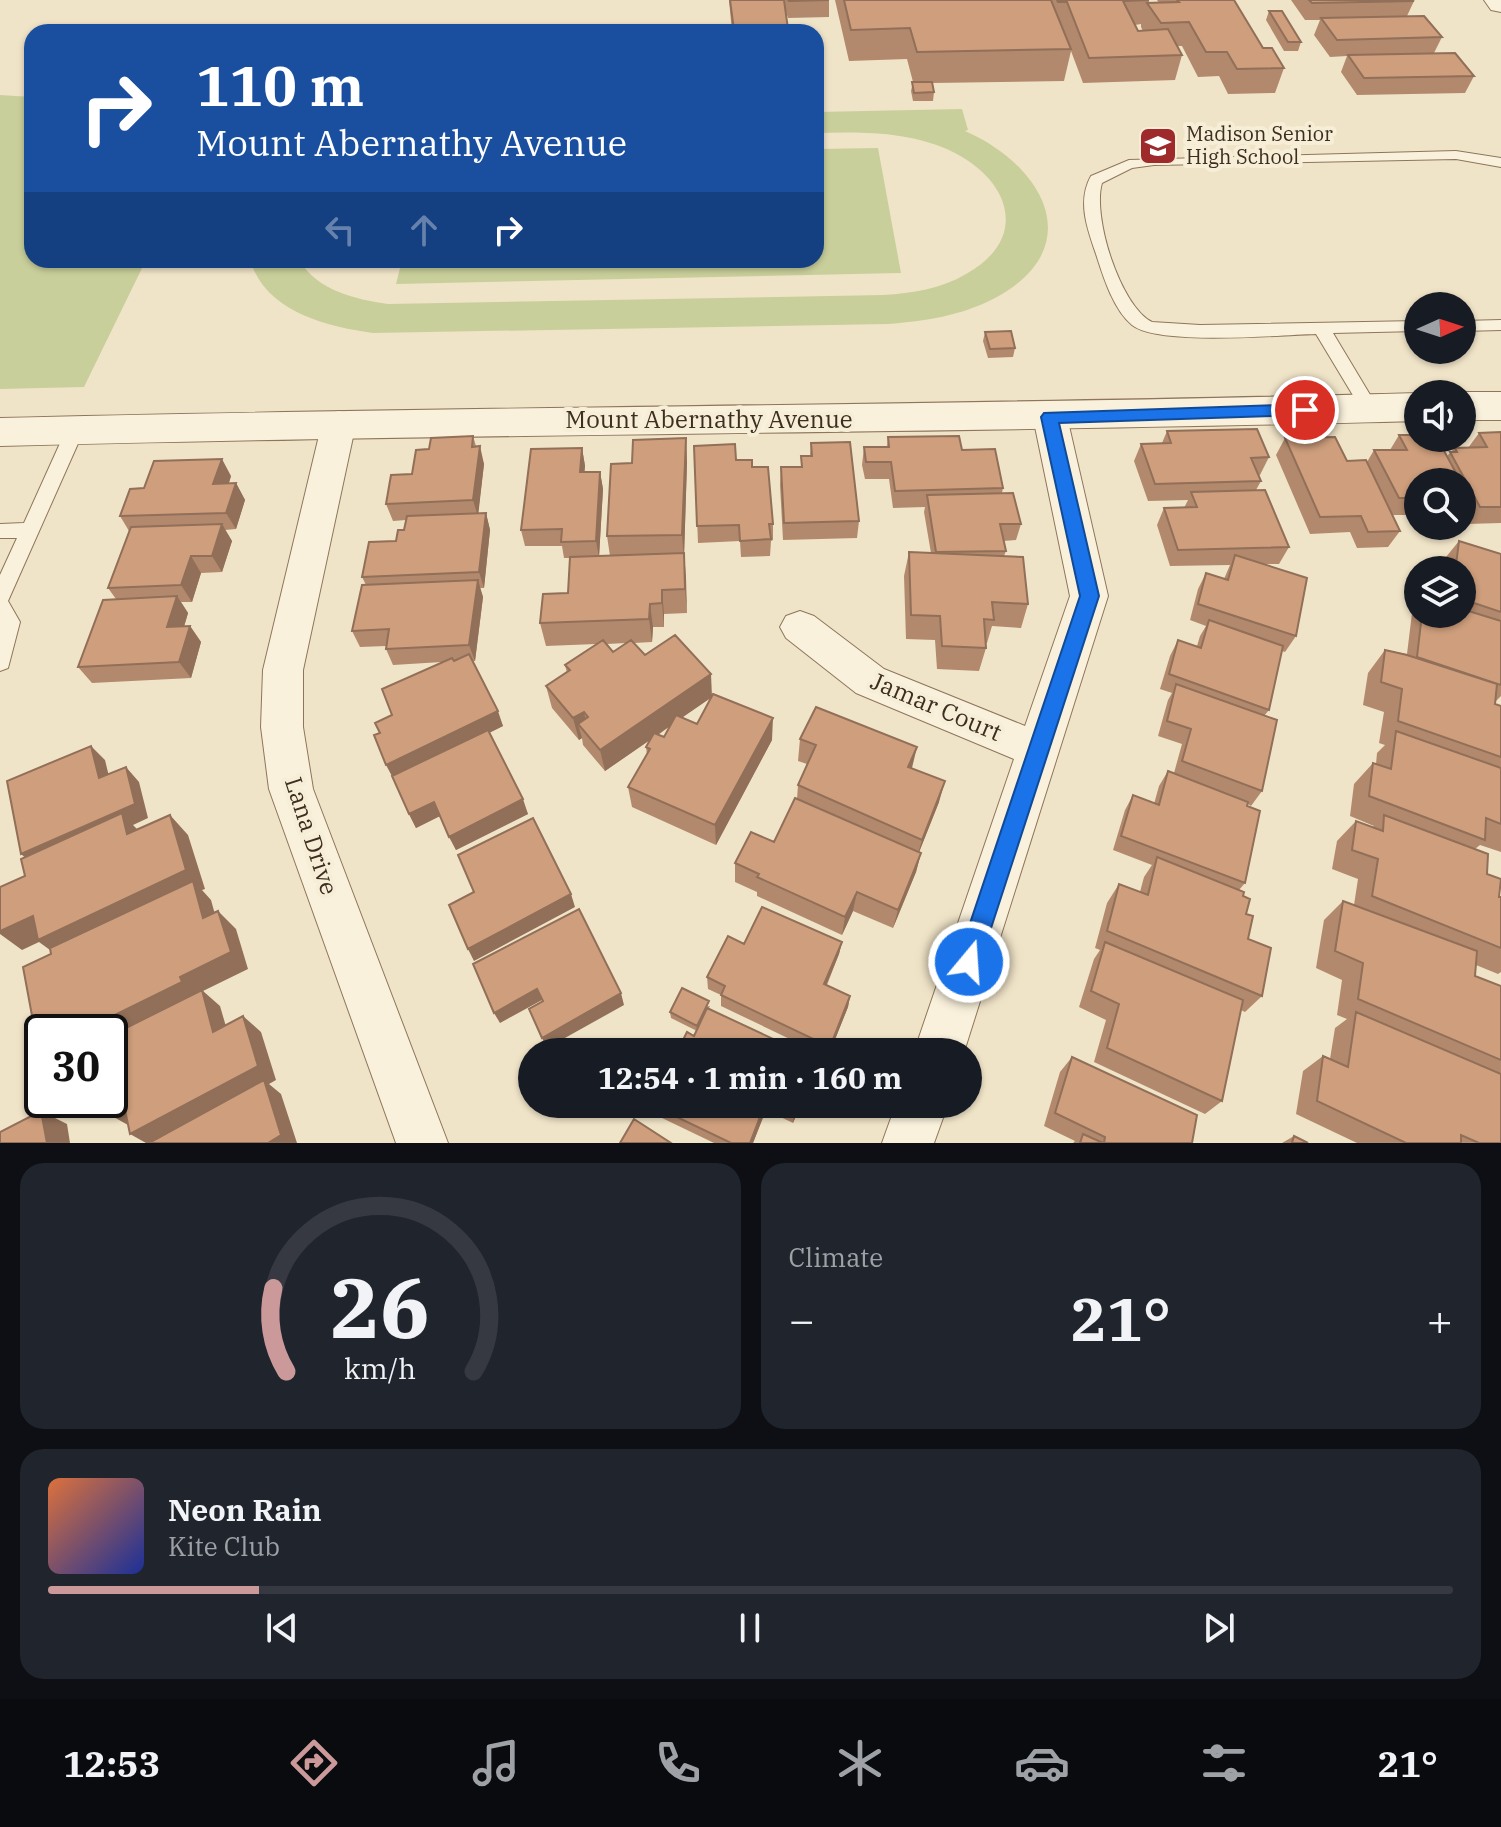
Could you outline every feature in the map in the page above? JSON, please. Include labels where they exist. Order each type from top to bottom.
[{"type":"street","points":[[1476,406],[1501,406]]},
{"type":"street","name":"Mount Abernathy Avenue","points":[[0,432],[339,423],[1050,417],[1404,407]]},
{"type":"street","points":[[944,1038],[1089,596],[1050,417]]},
{"type":"street","name":"Lana Drive","points":[[339,423],[283,670],[282,727],[291,789],[422,1143]]},
{"type":"street","name":"Jamar Court","points":[[800,627],[870,681],[1038,750]]},
{"type":"street","points":[[908,1143],[917,1118]]},
{"type":"lane","points":[[1404,326],[1200,331],[1164,330],[1139,322],[1124,305],[1092,215],[1090,198],[1096,179],[1129,164],[1154,161],[1456,155],[1481,157],[1501,163]]},
{"type":"lane","points":[[1476,326],[1501,325]]},
{"type":"lane","points":[[1321,328],[1369,408]]},
{"type":"lane","points":[[0,597],[75,430]]},
{"type":"lane","points":[[0,531],[30,530]]},
{"type":"lane","points":[[0,662],[3,617]]},
{"type":"green space","points":[[0,95],[24,96],[24,268],[142,268],[84,387],[0,389]]},
{"type":"green space","points":[[962,109],[968,130],[965,131],[993,146],[1016,164],[1034,185],[1045,208],[1048,232],[1041,255],[1024,278],[995,298],[969,309],[943,317],[888,324],[373,333],[336,326],[300,313],[269,292],[254,268],[305,268],[338,292],[388,304],[883,295],[947,283],[986,260],[999,244],[1005,228],[1005,211],[1000,195],[974,165],[955,153],[921,140],[869,133],[824,133],[824,112]]},
{"type":"green space","points":[[878,148],[901,273],[396,284],[400,268],[824,268],[824,149]]},
{"type":"building","points":[[730,0],[784,0],[787,24],[733,24]]},
{"type":"building","points":[[844,0],[1051,0],[1071,49],[917,52],[910,28],[851,30]]},
{"type":"building","points":[[1057,0],[1149,0],[1123,1],[1138,31],[1168,29],[1182,55],[1089,58],[1067,2]]},
{"type":"building","points":[[1177,0],[1234,0],[1263,48],[1272,48],[1284,68],[1237,69],[1227,52],[1206,52],[1189,22],[1161,23],[1147,3],[1179,2]]},
{"type":"building","points":[[1309,0],[1412,0],[1414,1],[1312,3]]},
{"type":"building","points":[[1269,11],[1282,11],[1301,42],[1288,42]]},
{"type":"building","points":[[1424,16],[1442,37],[1337,40],[1321,18]]},
{"type":"building","points":[[1455,53],[1474,76],[1364,78],[1348,55]]},
{"type":"building","points":[[912,82],[932,82],[934,92],[914,93]]},
{"type":"building","points":[[1011,331],[1015,348],[990,349],[985,332]]},
{"type":"building","points":[[1257,429],[1269,457],[1251,458],[1261,481],[1155,484],[1141,444],[1171,443],[1167,431]]},
{"type":"building","points":[[1501,432],[1501,507],[1480,507],[1476,500],[1476,468],[1459,468],[1450,452],[1476,452],[1476,447],[1487,447],[1479,433]]},
{"type":"building","points":[[473,436],[472,447],[480,446],[473,500],[386,504],[391,475],[412,474],[416,450],[429,449],[431,438]]},
{"type":"building","points":[[959,436],[962,450],[995,449],[1003,488],[895,491],[891,462],[866,462],[864,447],[889,447],[888,437]]},
{"type":"building","points":[[1335,437],[1347,461],[1366,460],[1400,531],[1368,532],[1361,516],[1320,517],[1285,438]]},
{"type":"building","points":[[686,438],[682,535],[607,536],[611,464],[632,463],[633,440]]},
{"type":"building","points":[[850,442],[859,521],[784,523],[781,467],[802,467],[801,456],[812,456],[811,443]]},
{"type":"building","points":[[735,444],[736,460],[752,460],[752,467],[768,467],[773,524],[769,524],[771,539],[740,541],[739,525],[697,526],[694,446]]},
{"type":"building","points":[[582,448],[580,472],[600,472],[596,541],[561,542],[562,529],[521,530],[531,449]]},
{"type":"building","points":[[1374,450],[1445,452],[1453,468],[1404,468],[1404,498],[1399,498]]},
{"type":"building","points":[[222,459],[213,484],[236,483],[226,513],[120,516],[130,489],[144,488],[154,461]]},
{"type":"building","points":[[1265,490],[1289,547],[1178,550],[1164,508],[1197,507],[1191,492]]},
{"type":"building","points":[[1013,493],[1021,524],[1000,524],[1006,551],[936,552],[927,495]]},
{"type":"building","points":[[486,513],[479,572],[362,577],[369,542],[396,541],[398,530],[404,530],[407,516]]},
{"type":"building","points":[[222,524],[212,556],[191,556],[181,585],[108,588],[131,527]]},
{"type":"building","points":[[1459,541],[1501,554],[1501,612],[1476,604],[1476,556],[1457,556]]},
{"type":"building","points":[[909,552],[1023,557],[1028,604],[992,602],[994,620],[984,619],[986,648],[942,646],[940,616],[911,615]]},
{"type":"building","points":[[684,553],[685,589],[662,590],[662,603],[650,604],[649,619],[540,623],[543,594],[568,593],[570,557]]},
{"type":"building","points":[[1235,555],[1307,578],[1296,636],[1198,604],[1206,573],[1228,580]]},
{"type":"building","points":[[478,580],[469,645],[386,649],[389,629],[352,631],[362,585]]},
{"type":"building","points":[[177,596],[167,627],[190,626],[179,662],[78,667],[103,600]]},
{"type":"building","points":[[1476,613],[1501,621],[1501,685],[1417,657],[1420,628],[1476,628]]},
{"type":"building","points":[[1209,620],[1283,646],[1269,710],[1169,674],[1178,640],[1201,648]]},
{"type":"building","points":[[675,635],[711,674],[600,750],[578,724],[588,717],[584,712],[573,718],[546,686],[570,670],[565,665],[603,640],[613,652],[631,640],[645,655]]},
{"type":"building","points":[[1385,650],[1497,684],[1495,704],[1501,706],[1501,757],[1398,721],[1402,689],[1381,682]]},
{"type":"building","points":[[469,654],[498,711],[386,765],[374,735],[380,733],[375,723],[392,715],[382,689],[452,658],[454,661]]},
{"type":"building","points":[[1176,684],[1277,720],[1262,791],[1182,761],[1191,729],[1167,721]]},
{"type":"building","points":[[713,694],[773,718],[715,825],[628,787],[650,749],[646,747],[654,733],[664,737],[676,715],[697,724]]},
{"type":"building","points":[[816,707],[917,747],[908,767],[945,781],[922,840],[798,785],[816,745],[800,739]]},
{"type":"building","points":[[488,730],[523,799],[449,837],[434,802],[409,814],[392,776]]},
{"type":"building","points":[[1396,731],[1501,768],[1501,824],[1486,818],[1485,840],[1369,796],[1373,763],[1391,769]]},
{"type":"building","points":[[91,746],[99,778],[126,767],[135,804],[21,854],[7,781]]},
{"type":"building","points":[[1168,771],[1248,802],[1247,806],[1260,811],[1245,883],[1121,836],[1133,795],[1159,805]]},
{"type":"building","points":[[795,798],[921,853],[898,910],[857,892],[845,917],[757,877],[759,874],[735,863],[751,832],[774,842]]},
{"type":"building","points":[[122,813],[127,834],[170,815],[186,870],[38,940],[33,916],[0,931],[0,887],[25,876],[21,859]]},
{"type":"building","points":[[1384,815],[1488,854],[1487,874],[1501,879],[1501,948],[1372,896],[1378,859],[1352,850],[1356,821],[1383,831]]},
{"type":"building","points":[[533,818],[571,894],[468,949],[449,905],[474,892],[458,855]]},
{"type":"building","points":[[1157,857],[1244,892],[1243,896],[1250,899],[1246,914],[1253,916],[1248,939],[1271,948],[1262,996],[1107,931],[1119,884],[1148,895]]},
{"type":"building","points":[[193,881],[203,918],[218,911],[231,952],[180,977],[182,982],[117,1014],[32,1014],[23,967],[51,954],[50,948]]},
{"type":"building","points":[[1343,901],[1477,951],[1475,976],[1501,986],[1501,1060],[1358,999],[1363,963],[1335,951]]},
{"type":"building","points":[[762,907],[842,942],[824,984],[850,996],[834,1038],[811,1038],[721,995],[725,986],[707,977],[728,936],[744,944]]},
{"type":"building","points":[[579,909],[621,993],[542,1038],[529,1009],[543,1001],[537,989],[494,1013],[473,964]]},
{"type":"building","points":[[1105,942],[1243,1000],[1222,1101],[1107,1048],[1119,1004],[1091,991]]},
{"type":"building","points":[[682,988],[709,1001],[697,1026],[670,1012]]},
{"type":"building","points":[[202,990],[213,1032],[243,1016],[258,1066],[130,1134],[127,1118],[128,1027]]},
{"type":"building","points":[[707,1008],[771,1038],[684,1038],[687,1032],[694,1036]]},
{"type":"building","points":[[1356,1012],[1501,1074],[1501,1143],[1479,1143],[1461,1135],[1461,1143],[1406,1143],[1317,1101],[1323,1056],[1348,1067]]},
{"type":"building","points":[[1072,1057],[1197,1115],[1192,1143],[1104,1143],[1105,1137],[1055,1113]]},
{"type":"building","points":[[264,1080],[281,1135],[268,1143],[149,1143]]},
{"type":"building","points":[[27,1118],[42,1118],[47,1143],[0,1143],[0,1132]]},
{"type":"building","points":[[679,1118],[760,1118],[750,1143],[731,1143]]},
{"type":"building","points":[[634,1119],[671,1143],[620,1143]]},
{"type":"building","points":[[1083,1134],[1103,1143],[1080,1143]]},
{"type":"building","points":[[1294,1136],[1308,1143],[1292,1143]]},
{"type":"place","name":"Madison Senior High School","points":[[1158,146]]},
{"type":"route","points":[[969,962],[1089,596],[1050,417],[1305,410]]}]
